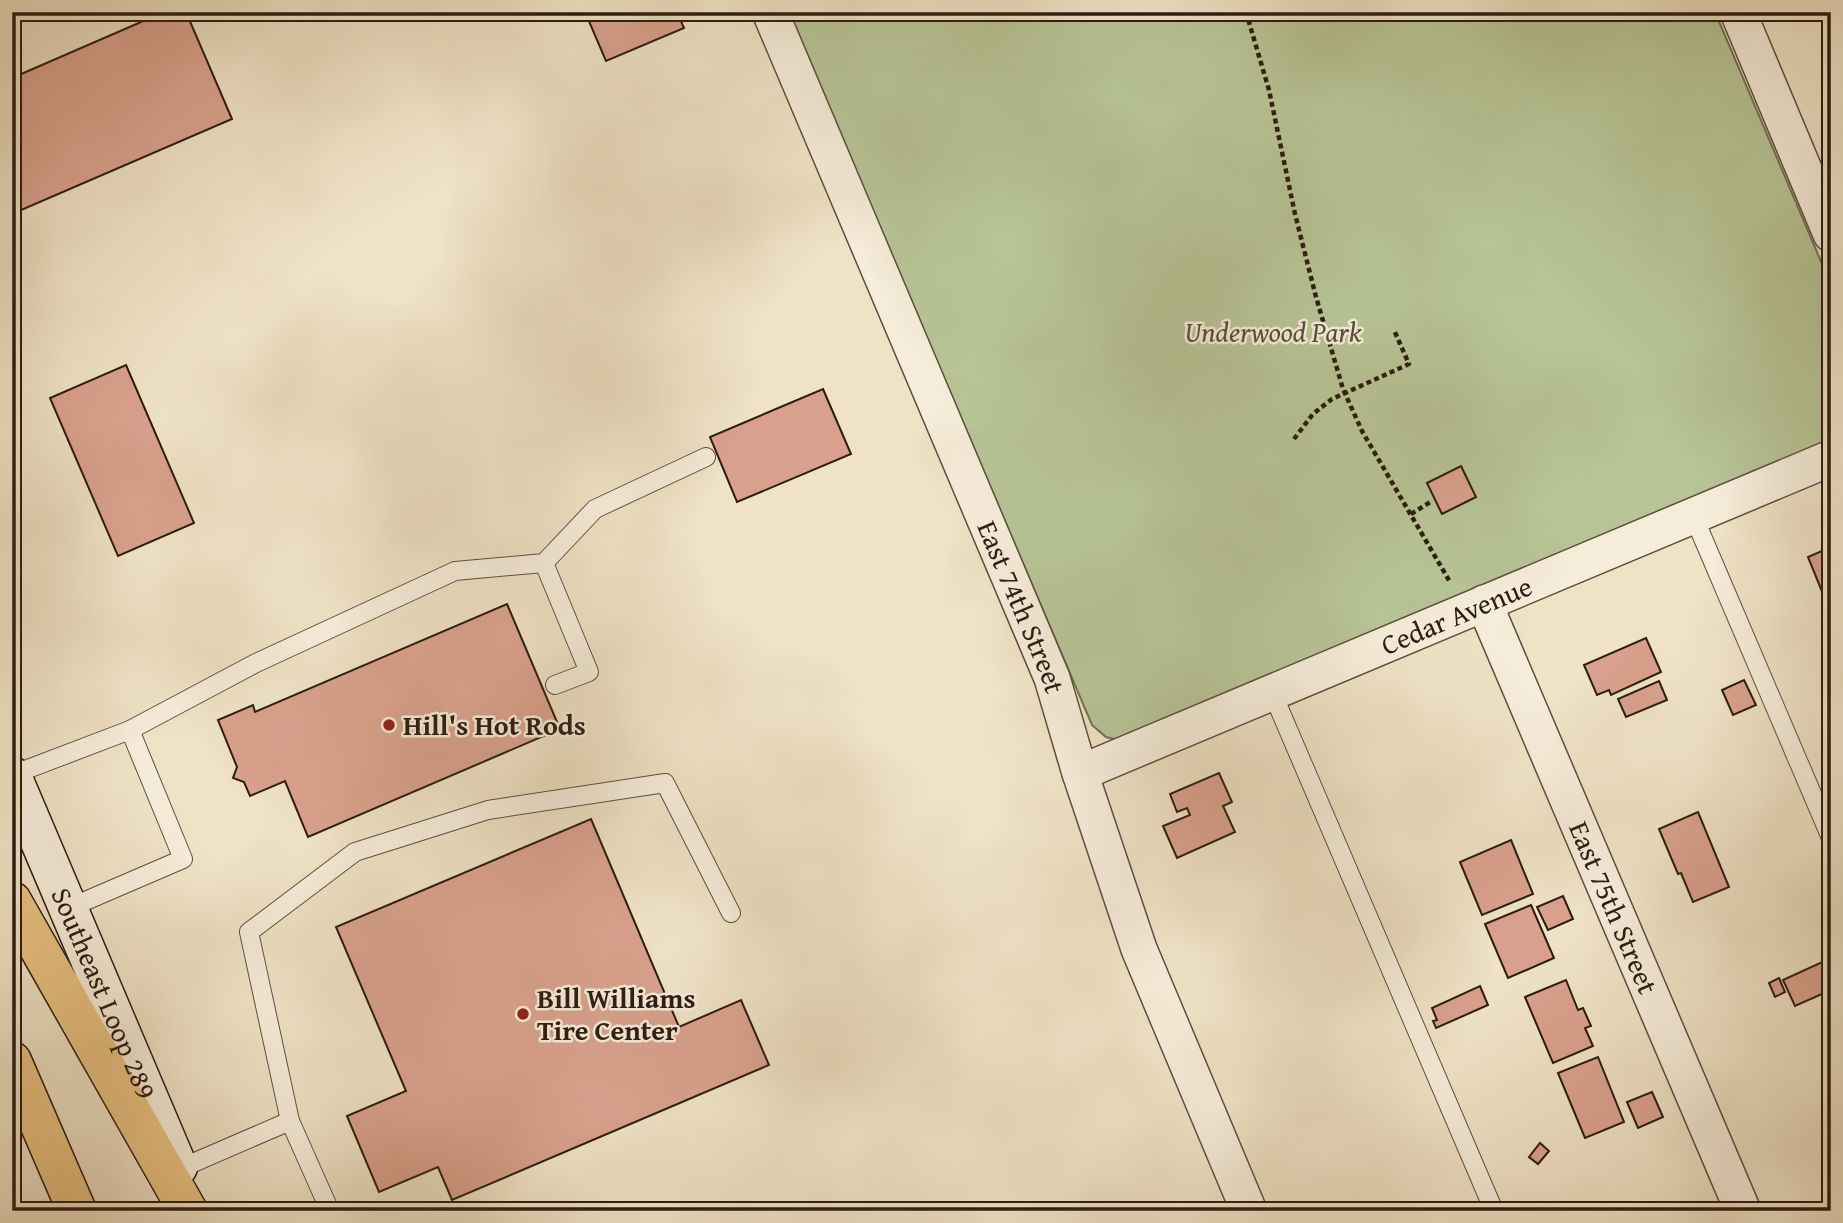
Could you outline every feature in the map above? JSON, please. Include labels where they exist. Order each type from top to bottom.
[{"type":"highway","points":[[12,901],[188,1211]]},
{"type":"highway","points":[[12,1060],[77,1211]]},
{"type":"main road","name":"Southeast Loop 289","points":[[12,775],[197,1211]]},
{"type":"street","name":"East 74th Street","points":[[770,12],[1052,678],[1080,773],[1139,949],[1249,1211]]},
{"type":"street","points":[[1738,12],[1831,234]]},
{"type":"street","name":"Cedar Avenue","points":[[1080,773],[1831,457]]},
{"type":"street","name":"East 75th Street","points":[[1475,607],[1743,1211]]},
{"type":"lane","points":[[12,775],[130,730],[256,663],[455,571],[544,563],[595,509],[706,457]]},
{"type":"lane","points":[[1693,515],[1831,838]]},
{"type":"lane","points":[[544,563],[589,672],[555,685]]},
{"type":"lane","points":[[1272,692],[1494,1211]]},
{"type":"lane","points":[[69,908],[183,859],[130,730]]},
{"type":"lane","points":[[330,1211],[290,1121],[249,932],[355,852],[488,810],[665,783],[731,913]]},
{"type":"lane","points":[[179,1169],[290,1121]]},
{"type":"path","points":[[1246,12],[1269,90],[1295,214],[1316,297],[1345,393],[1362,431],[1411,513],[1475,607]]},
{"type":"path","points":[[1294,439],[1313,414],[1332,399],[1409,364],[1394,330]]},
{"type":"path","points":[[1411,513],[1432,501]]},
{"type":"green space","name":"Underwood Park","points":[[788,12],[1715,12],[1831,285],[1831,443],[1121,741],[1106,737],[1092,725]]},
{"type":"building","points":[[164,12],[186,12],[232,119],[12,214],[12,78]]},
{"type":"building","points":[[585,12],[677,12],[684,28],[606,61]]},
{"type":"building","points":[[126,365],[194,523],[118,556],[50,398]]},
{"type":"building","points":[[823,389],[851,454],[737,502],[710,437]]},
{"type":"building","points":[[1461,466],[1476,497],[1442,514],[1427,483]]},
{"type":"building","points":[[1831,547],[1831,596],[1825,599],[1808,557]]},
{"type":"building","name":"Hill's Hot Rods","points":[[507,604],[560,729],[308,837],[285,781],[250,796],[244,782],[233,778],[237,767],[218,720],[253,705],[255,712]]},
{"type":"building","points":[[1646,638],[1661,672],[1611,695],[1609,690],[1597,695],[1584,665]]},
{"type":"building","points":[[1744,680],[1756,705],[1733,715],[1722,690]]},
{"type":"building","points":[[1659,681],[1667,700],[1626,717],[1618,699]]},
{"type":"building","points":[[1219,773],[1232,802],[1223,806],[1235,832],[1177,858],[1163,826],[1190,815],[1187,808],[1177,812],[1170,794]]},
{"type":"building","points":[[1698,812],[1729,887],[1693,902],[1659,829]]},
{"type":"building","name":"Bill Williams Tire Center","points":[[591,819],[679,1027],[741,1000],[769,1065],[452,1200],[438,1167],[379,1192],[347,1116],[406,1091],[336,927]]},
{"type":"building","points":[[1511,840],[1533,894],[1482,915],[1460,862]]},
{"type":"building","points":[[1563,896],[1573,919],[1548,930],[1537,907]]},
{"type":"building","points":[[1531,905],[1554,958],[1508,978],[1485,924]]},
{"type":"building","points":[[1831,958],[1831,990],[1795,1006],[1783,980]]},
{"type":"building","points":[[1779,978],[1785,992],[1775,997],[1769,983]]},
{"type":"building","points":[[1566,980],[1578,1010],[1583,1008],[1591,1026],[1585,1028],[1593,1046],[1553,1063],[1525,997]]},
{"type":"building","points":[[1480,986],[1488,1005],[1436,1028],[1433,1021],[1437,1020],[1432,1008]]},
{"type":"building","points":[[1598,1057],[1624,1122],[1585,1138],[1558,1073]]},
{"type":"building","points":[[1652,1092],[1663,1117],[1638,1128],[1627,1102]]},
{"type":"building","points":[[1540,1143],[1549,1151],[1538,1164],[1529,1157]]},
{"type":"place","name":"Hill's Hot Rods","points":[[389,725]]},
{"type":"place","name":"Bill Williams Tire Center","points":[[523,1014]]}]
